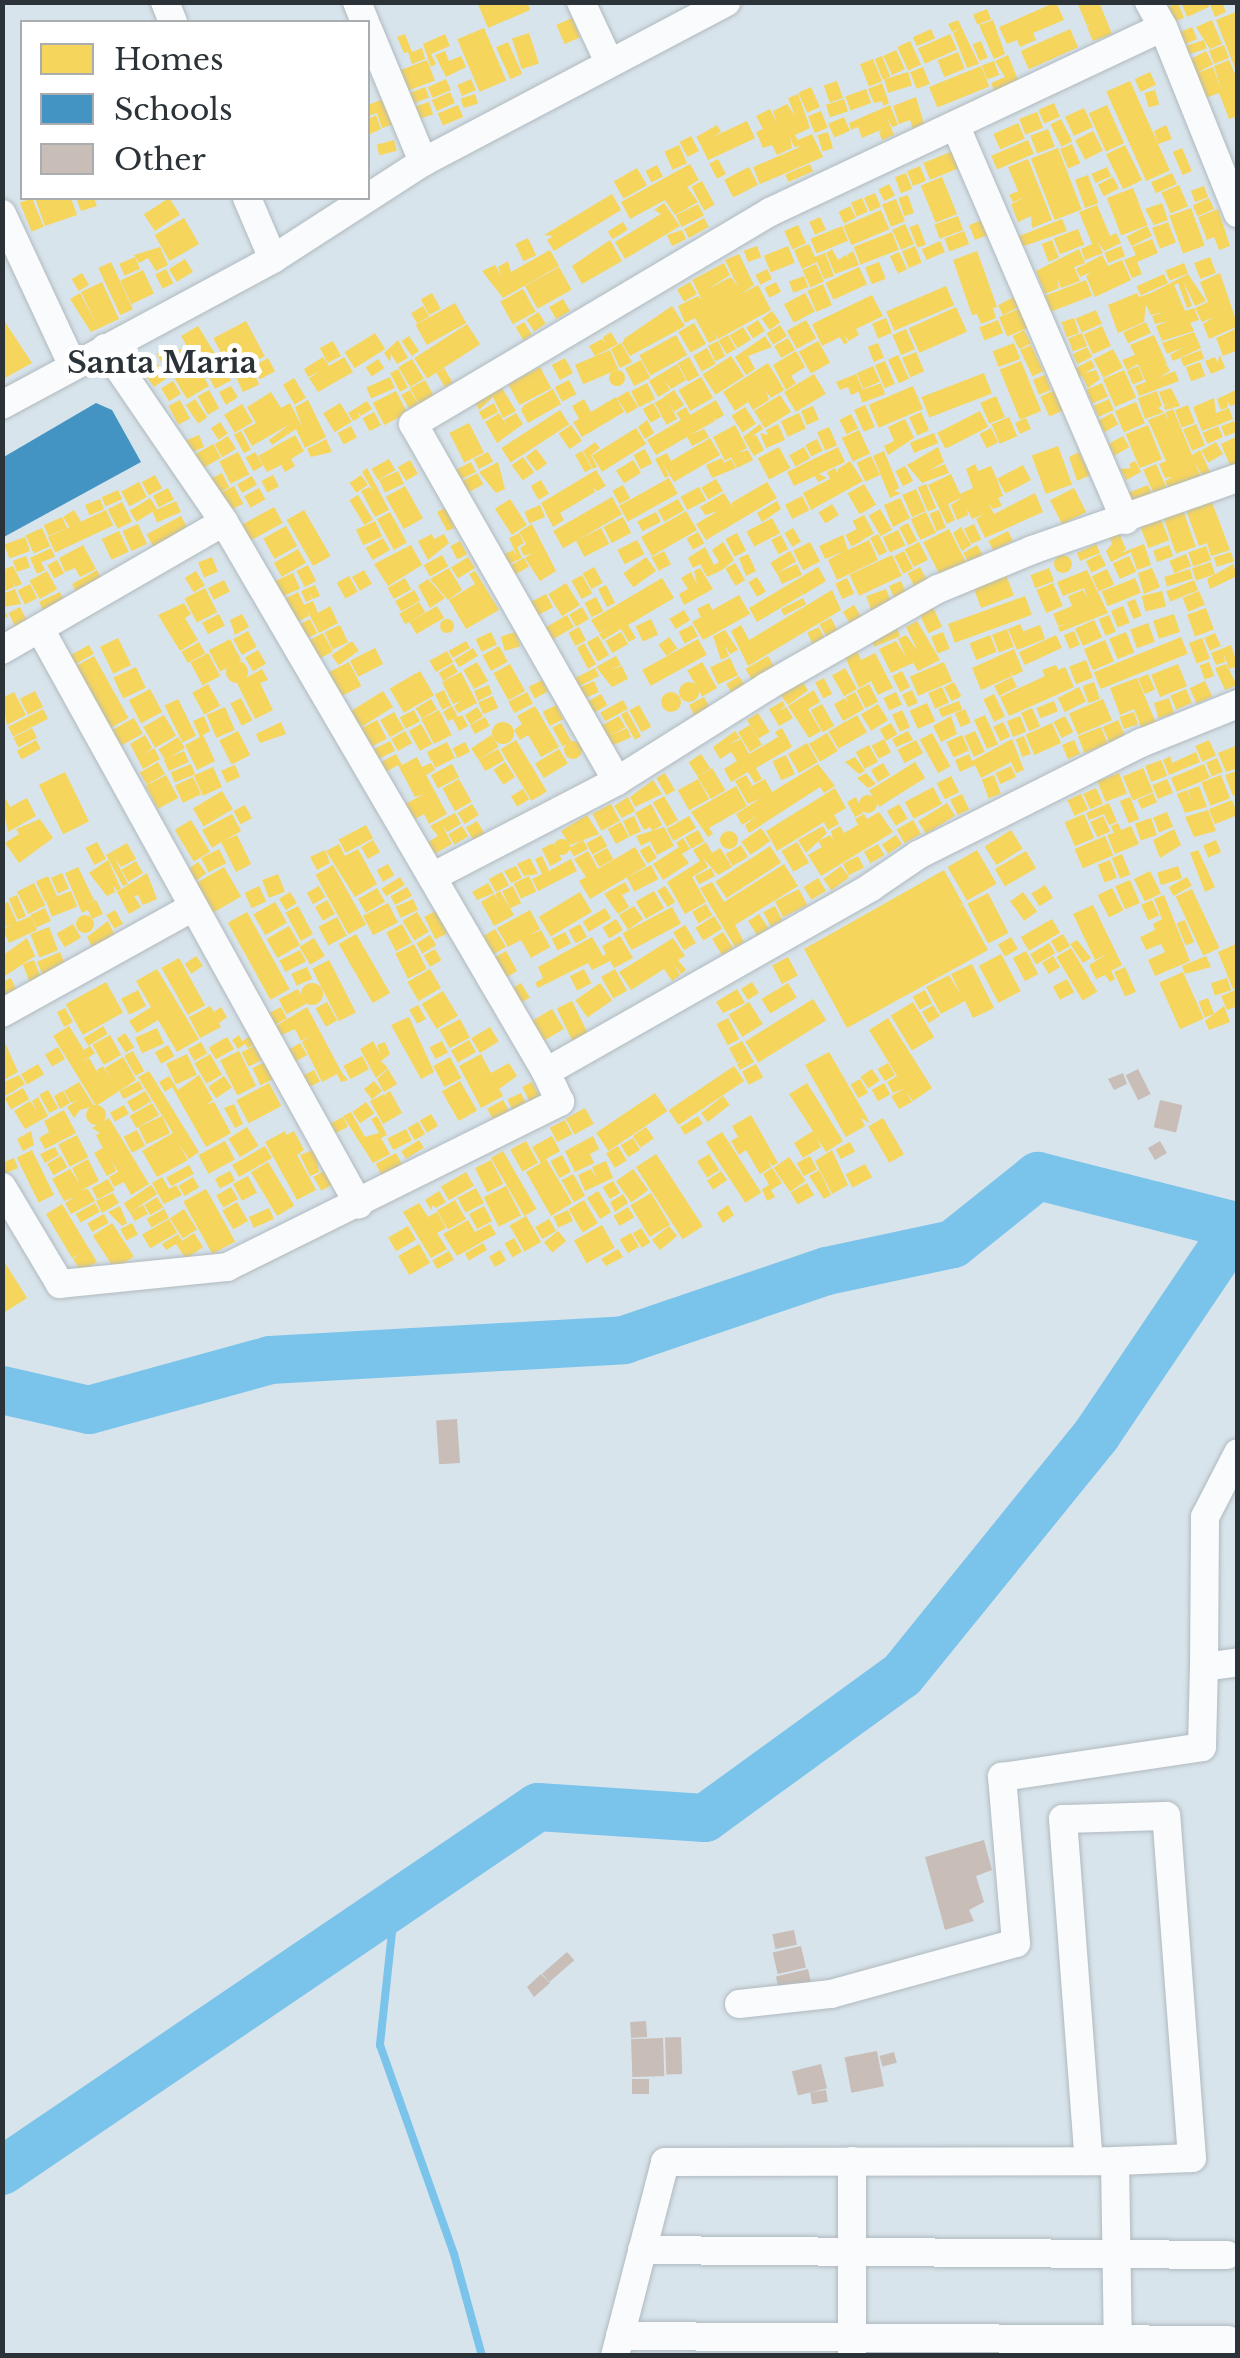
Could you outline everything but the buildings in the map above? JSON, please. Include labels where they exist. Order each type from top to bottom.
[{"type":"street","points":[[581,2],[609,62]]},
{"type":"street","points":[[370,196],[423,162],[726,2]]},
{"type":"street","points":[[617,781],[414,424],[770,212],[956,127],[1156,15],[1238,214]]},
{"type":"street","points":[[370,36],[423,162]]},
{"type":"street","points":[[956,127],[1125,520]]},
{"type":"street","points":[[248,200],[273,259]]},
{"type":"street","points":[[2,406],[273,259],[364,200]]},
{"type":"street","points":[[2,214],[73,366]]},
{"type":"street","points":[[2,1186],[60,1284],[227,1268],[560,1102],[224,522],[105,348]]},
{"type":"street","points":[[432,877],[617,781],[766,687],[938,589],[1238,478]]},
{"type":"street","points":[[2,650],[224,522]]},
{"type":"street","points":[[40,629],[360,1204]]},
{"type":"street","points":[[546,1072],[998,812],[1141,743],[1238,704]]},
{"type":"street","points":[[2,1013],[193,907]]},
{"type":"street","points":[[739,2004],[831,1994],[1016,1943],[1002,1777],[1202,1746],[1205,1517],[1238,1453]]},
{"type":"street","points":[[1204,1667],[1238,1662]]},
{"type":"street","points":[[1118,2347],[1116,2254],[1102,2161],[1063,1820],[1166,1816],[1192,2158],[1102,2161],[665,2162],[618,2346],[1118,2347],[1228,2340]]},
{"type":"street","points":[[852,2161],[852,2346]]},
{"type":"street","points":[[642,2250],[1227,2255]]},
{"type":"waterway","points":[[2,1390],[89,1410],[270,1360],[624,1340],[827,1271],[953,1244],[1038,1176],[1236,1226]]},
{"type":"waterway","points":[[2,2171],[538,1807],[705,1818],[902,1675],[1097,1434],[1238,1225]]},
{"type":"waterway","points":[[395,1904],[380,2045],[454,2254],[482,2356]]},
{"type":"district","name":"Santa Maria","points":[[162,363]]}]
